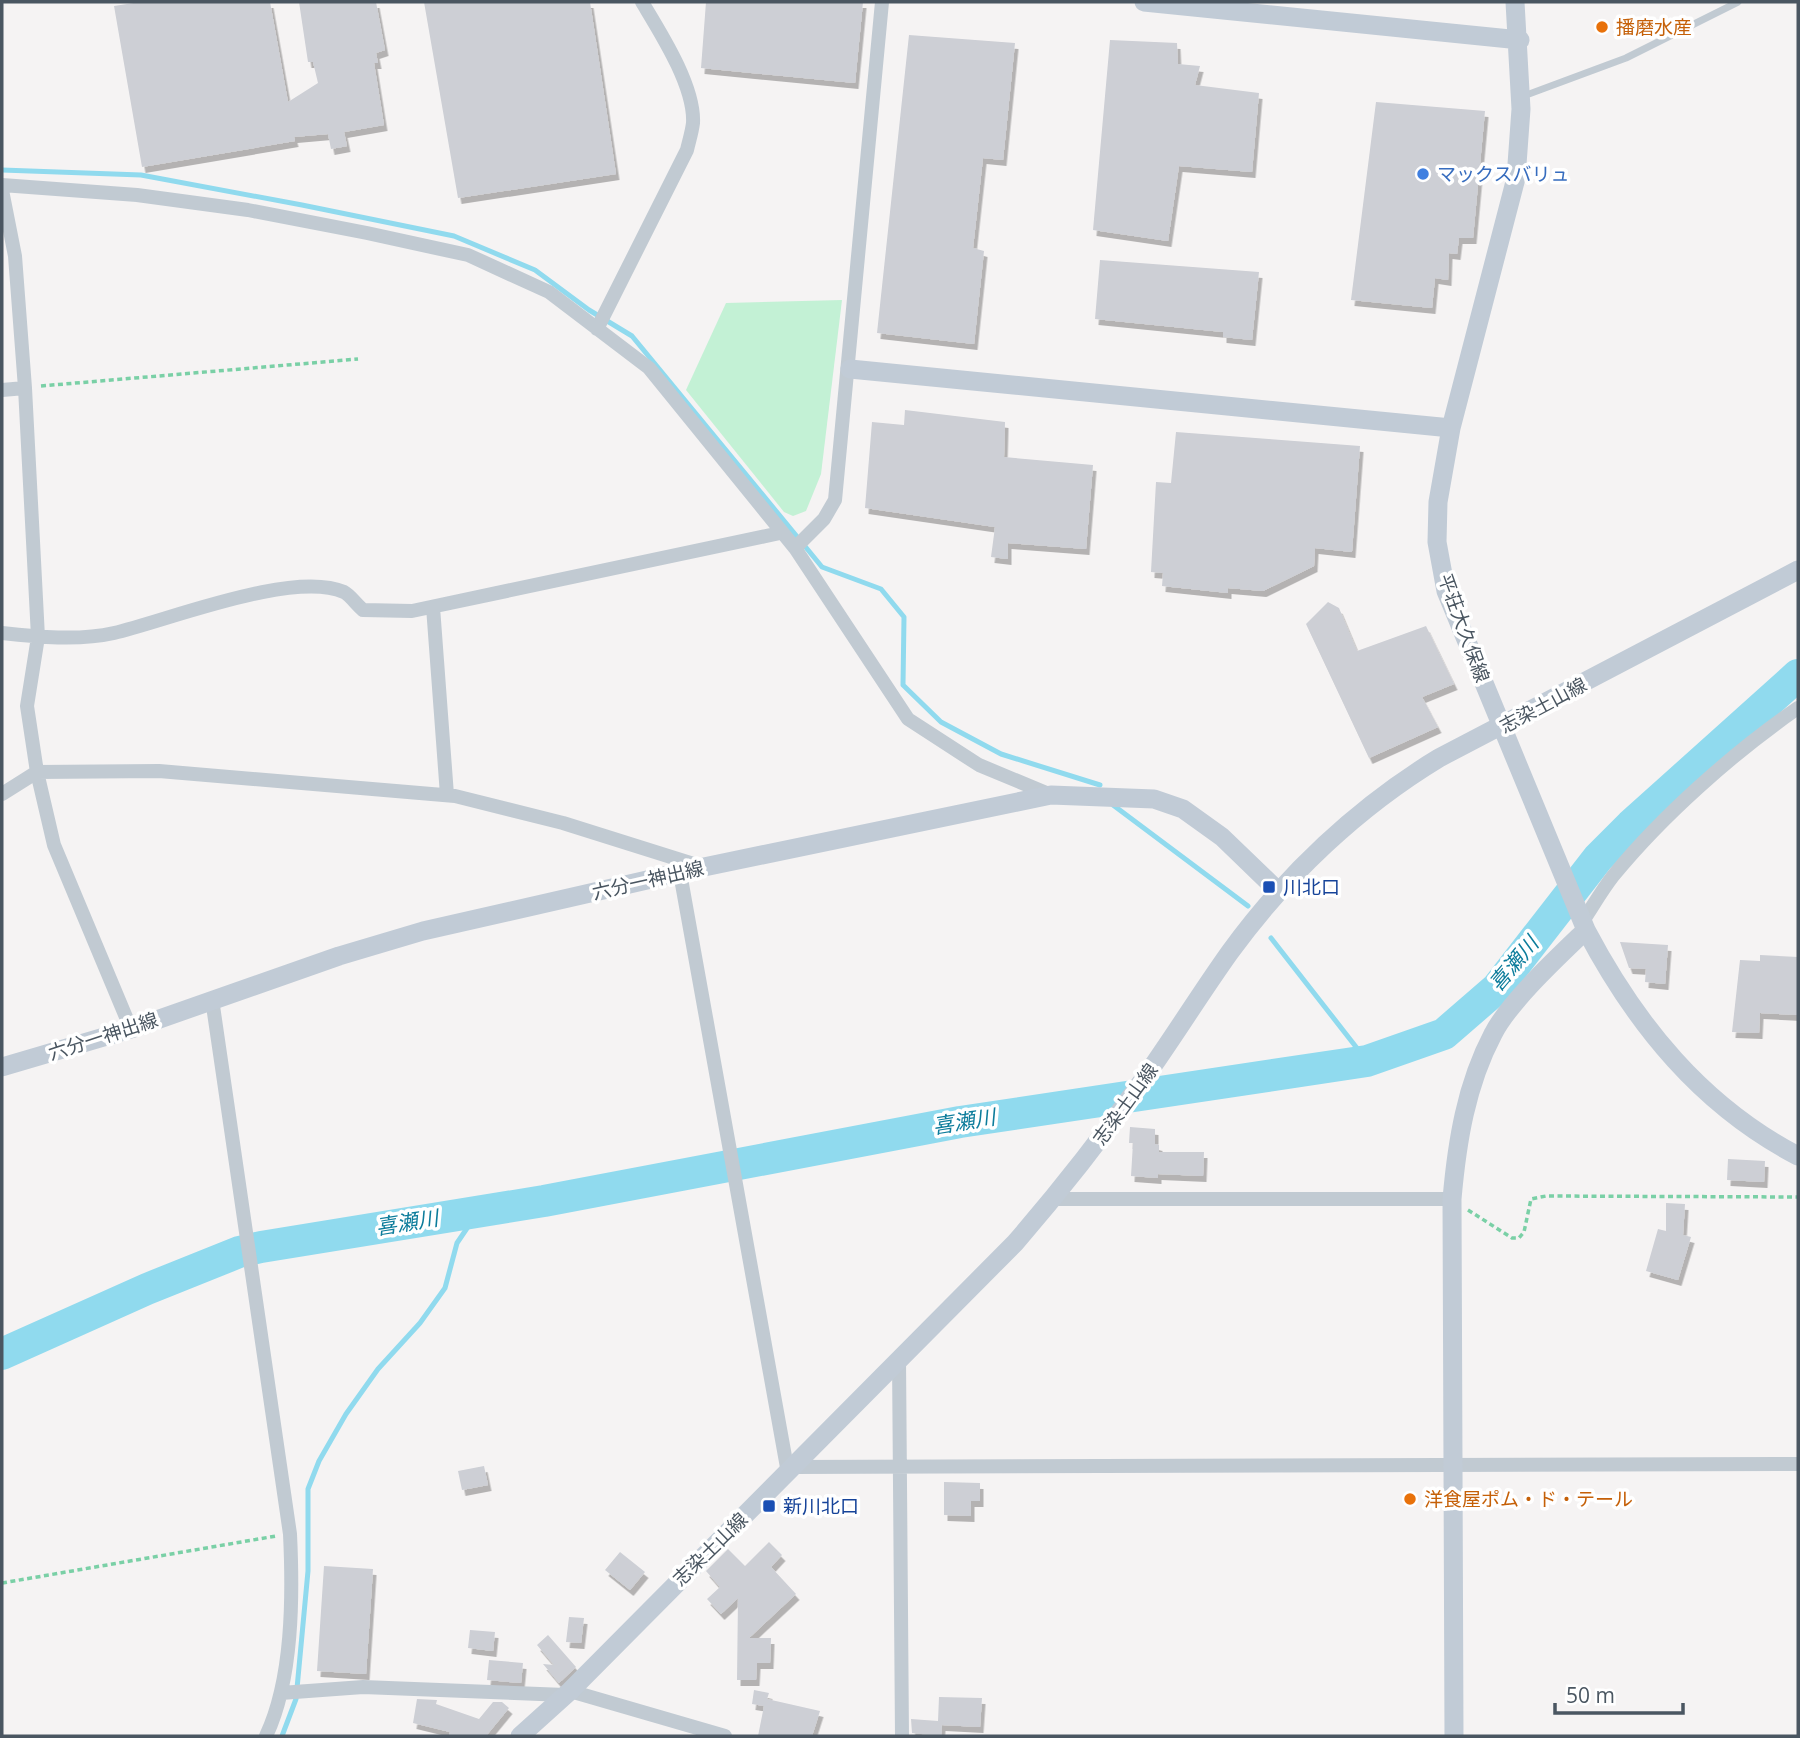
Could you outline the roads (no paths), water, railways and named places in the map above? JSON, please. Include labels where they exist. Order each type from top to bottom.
[{"type":"main road","points":[[1144,2],[1520,40]]},
{"type":"main road","name":"平荘大久保線","points":[[1515,2],[1520,40],[1521,97],[1516,178],[1451,428],[1438,502],[1437,542],[1446,591],[1556,858],[1584,923],[1615,984],[1657,1042],[1706,1093],[1767,1140],[1798,1156]]},
{"type":"main road","points":[[850,369],[1451,428]]},
{"type":"main road","name":"志染土山線","points":[[520,1736],[567,1693],[1015,1243],[1054,1199],[1144,1079],[1231,951],[1279,891],[1333,838],[1395,785],[1439,758],[1798,570]]},
{"type":"main road","name":"六分一神出線","points":[[2,1068],[131,1029],[339,956],[424,931],[704,867],[1051,795],[1142,797],[1183,809],[1222,837],[1279,891]]},
{"type":"main road","points":[[1454,1736],[1452,1199],[1456,1152],[1465,1107],[1493,1032],[1584,923]]},
{"type":"street","points":[[597,329],[687,150],[693,122],[690,102],[668,46],[642,2]]},
{"type":"street","points":[[794,548],[824,519],[835,500],[850,369],[882,2]]},
{"type":"street","points":[[131,1029],[54,845],[37,772],[27,706],[38,637],[25,388],[15,256],[2,187],[136,195],[248,210],[468,254],[549,292],[649,368],[794,548],[908,719],[979,765],[1051,795]]},
{"type":"street","points":[[2,390],[25,388]]},
{"type":"street","points":[[2,633],[38,637],[111,634],[254,593],[304,586],[344,592],[363,610],[412,611],[780,533]]},
{"type":"street","points":[[433,607],[447,795]]},
{"type":"street","points":[[1584,923],[1612,877],[1662,825],[1735,756],[1798,708]]},
{"type":"street","points":[[2,794],[37,772],[159,771],[447,795],[563,823],[704,867]]},
{"type":"street","points":[[680,873],[790,1470],[1798,1464]]},
{"type":"street","points":[[212,999],[290,1534],[291,1595],[283,1692],[266,1736]]},
{"type":"street","points":[[1054,1199],[1452,1199]]},
{"type":"street","points":[[899,1359],[902,1736]]},
{"type":"street","points":[[283,1692],[363,1687],[567,1693],[725,1736]]},
{"type":"lane","points":[[1521,97],[1626,58],[1738,2]]},
{"type":"waterway","points":[[2,170],[141,175],[302,205],[454,236],[535,270],[589,310],[632,336],[822,567],[881,589],[904,617],[903,685],[941,722],[1001,754],[1100,785]]},
{"type":"waterway","name":"喜瀬川","points":[[2,1354],[147,1289],[239,1252],[261,1247],[544,1201],[960,1122],[1367,1061],[1444,1034],[1497,988],[1598,858],[1798,675]]},
{"type":"waterway","points":[[1113,805],[1248,906]]},
{"type":"waterway","points":[[1271,938],[1367,1061]]},
{"type":"waterway","points":[[282,1736],[296,1699],[308,1571],[308,1489],[319,1461],[346,1414],[378,1369],[420,1323],[445,1288],[457,1243],[478,1212]]},
{"type":"place","name":"播磨水産","points":[[1602,27]]},
{"type":"place","name":"マックスバリュ","points":[[1423,174]]},
{"type":"place","name":"川北口","points":[[1269,887]]},
{"type":"place","name":"洋食屋ポム・ド・テール","points":[[1410,1499]]},
{"type":"place","name":"新川北口","points":[[769,1506]]}]
